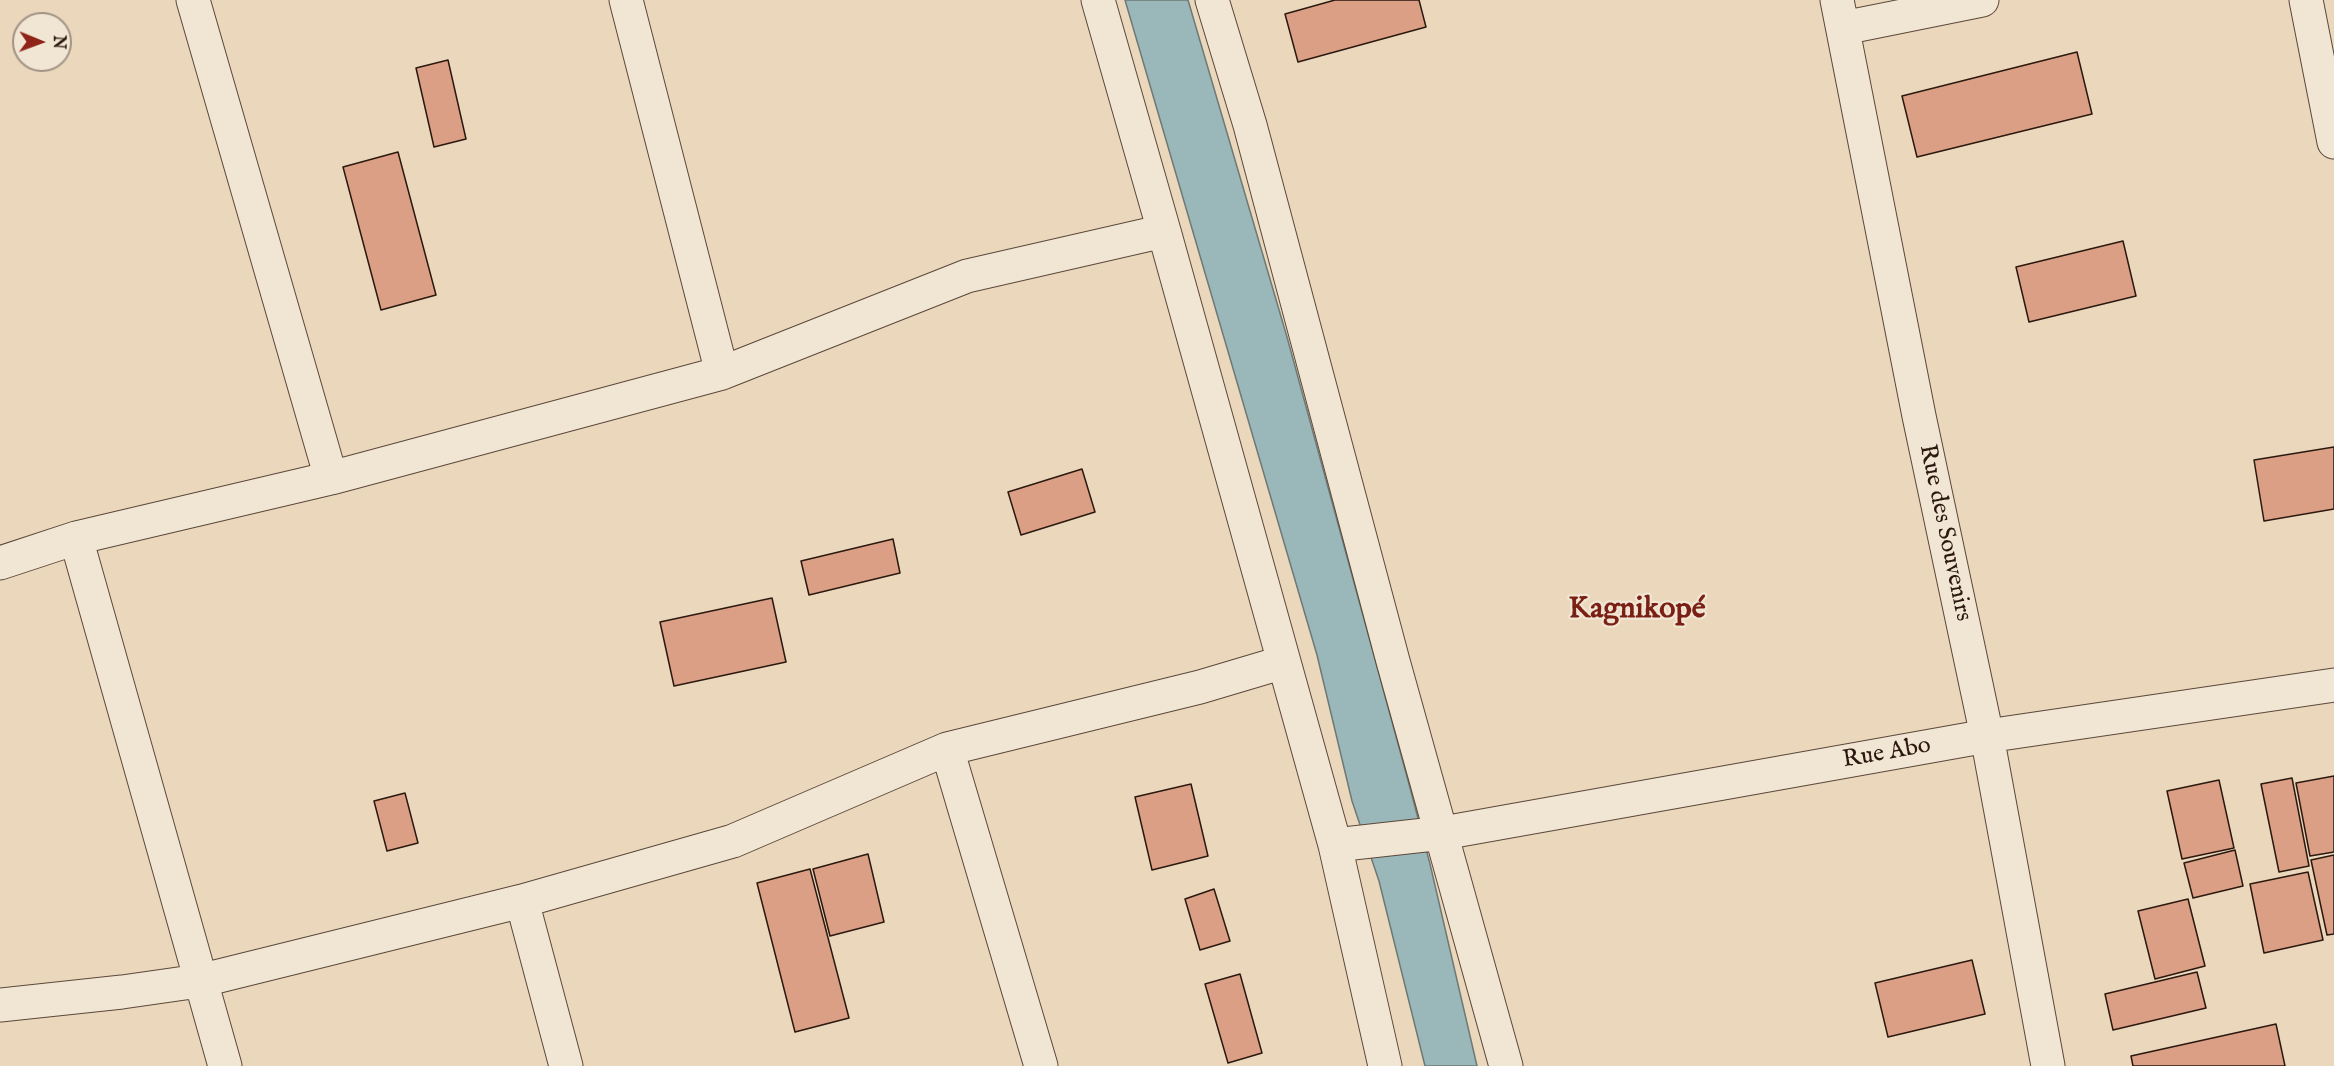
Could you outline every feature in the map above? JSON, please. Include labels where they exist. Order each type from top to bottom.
[{"type":"street","points":[[193,0],[331,478]]},
{"type":"street","points":[[626,0],[722,373]]},
{"type":"street","points":[[1098,0],[1335,845],[1385,1066]]},
{"type":"street","points":[[1212,0],[1250,125],[1390,650],[1443,833],[1506,1066]]},
{"type":"street","points":[[1840,14],[1982,0]]},
{"type":"street","points":[[2307,0],[2334,142]]},
{"type":"street","name":"Rue des Souvenirs","points":[[1840,14],[1919,416],[1987,736],[2048,1066]]},
{"type":"street","points":[[0,563],[76,538],[331,478],[722,373],[967,276],[1164,231]]},
{"type":"street","points":[[76,538],[199,981],[225,1066]]},
{"type":"street","points":[[0,1005],[199,981],[522,901],[733,841],[946,749],[1200,687],[1284,662]]},
{"type":"street","name":"Rue Abo","points":[[1335,845],[1443,833],[1987,736],[2334,685]]},
{"type":"street","points":[[946,749],[1041,1066]]},
{"type":"street","points":[[522,901],[566,1066]]},
{"type":"water","points":[[1125,0],[1188,0],[1287,337],[1409,784],[1477,1066],[1425,1066],[1379,881],[1352,801],[1317,655]]},
{"type":"building","points":[[1335,0],[1419,0],[1426,27],[1298,62],[1285,14]]},
{"type":"building","points":[[2077,52],[2092,114],[1917,157],[1902,96]]},
{"type":"building","points":[[448,60],[466,139],[434,147],[416,68]]},
{"type":"building","points":[[398,152],[436,295],[381,310],[343,167]]},
{"type":"building","points":[[2123,241],[2136,296],[2029,322],[2016,267]]},
{"type":"building","points":[[2334,447],[2334,509],[2264,521],[2254,460]]},
{"type":"building","points":[[1082,469],[1095,512],[1021,535],[1008,492]]},
{"type":"building","points":[[893,539],[900,573],[809,595],[801,561]]},
{"type":"building","points":[[772,598],[786,662],[674,686],[660,622]]},
{"type":"building","points":[[2334,776],[2334,852],[2310,856],[2296,783]]},
{"type":"building","points":[[2292,778],[2309,866],[2279,872],[2261,784]]},
{"type":"building","points":[[2219,780],[2234,848],[2182,859],[2167,791]]},
{"type":"building","points":[[1191,784],[1208,856],[1152,870],[1135,797]]},
{"type":"building","points":[[405,793],[418,843],[387,851],[374,801]]},
{"type":"building","points":[[2235,850],[2243,886],[2193,898],[2184,863]]},
{"type":"building","points":[[868,854],[884,922],[830,936],[813,869]]},
{"type":"building","points":[[2334,855],[2334,934],[2327,935],[2311,860]]},
{"type":"building","points":[[810,869],[849,1018],[795,1032],[757,883]]},
{"type":"building","points":[[2308,872],[2323,940],[2264,953],[2250,884]]},
{"type":"building","points":[[1214,889],[1230,941],[1200,950],[1185,899]]},
{"type":"building","points":[[2188,899],[2205,966],[2155,979],[2138,911]]},
{"type":"building","points":[[1972,960],[1985,1014],[1888,1037],[1875,983]]},
{"type":"building","points":[[2197,972],[2206,1008],[2113,1030],[2105,994]]},
{"type":"building","points":[[1240,974],[1262,1053],[1228,1063],[1205,984]]},
{"type":"building","points":[[2276,1024],[2285,1066],[2133,1066],[2131,1056]]},
{"type":"district","name":"Kagnikopé","points":[[1637,611]]}]
